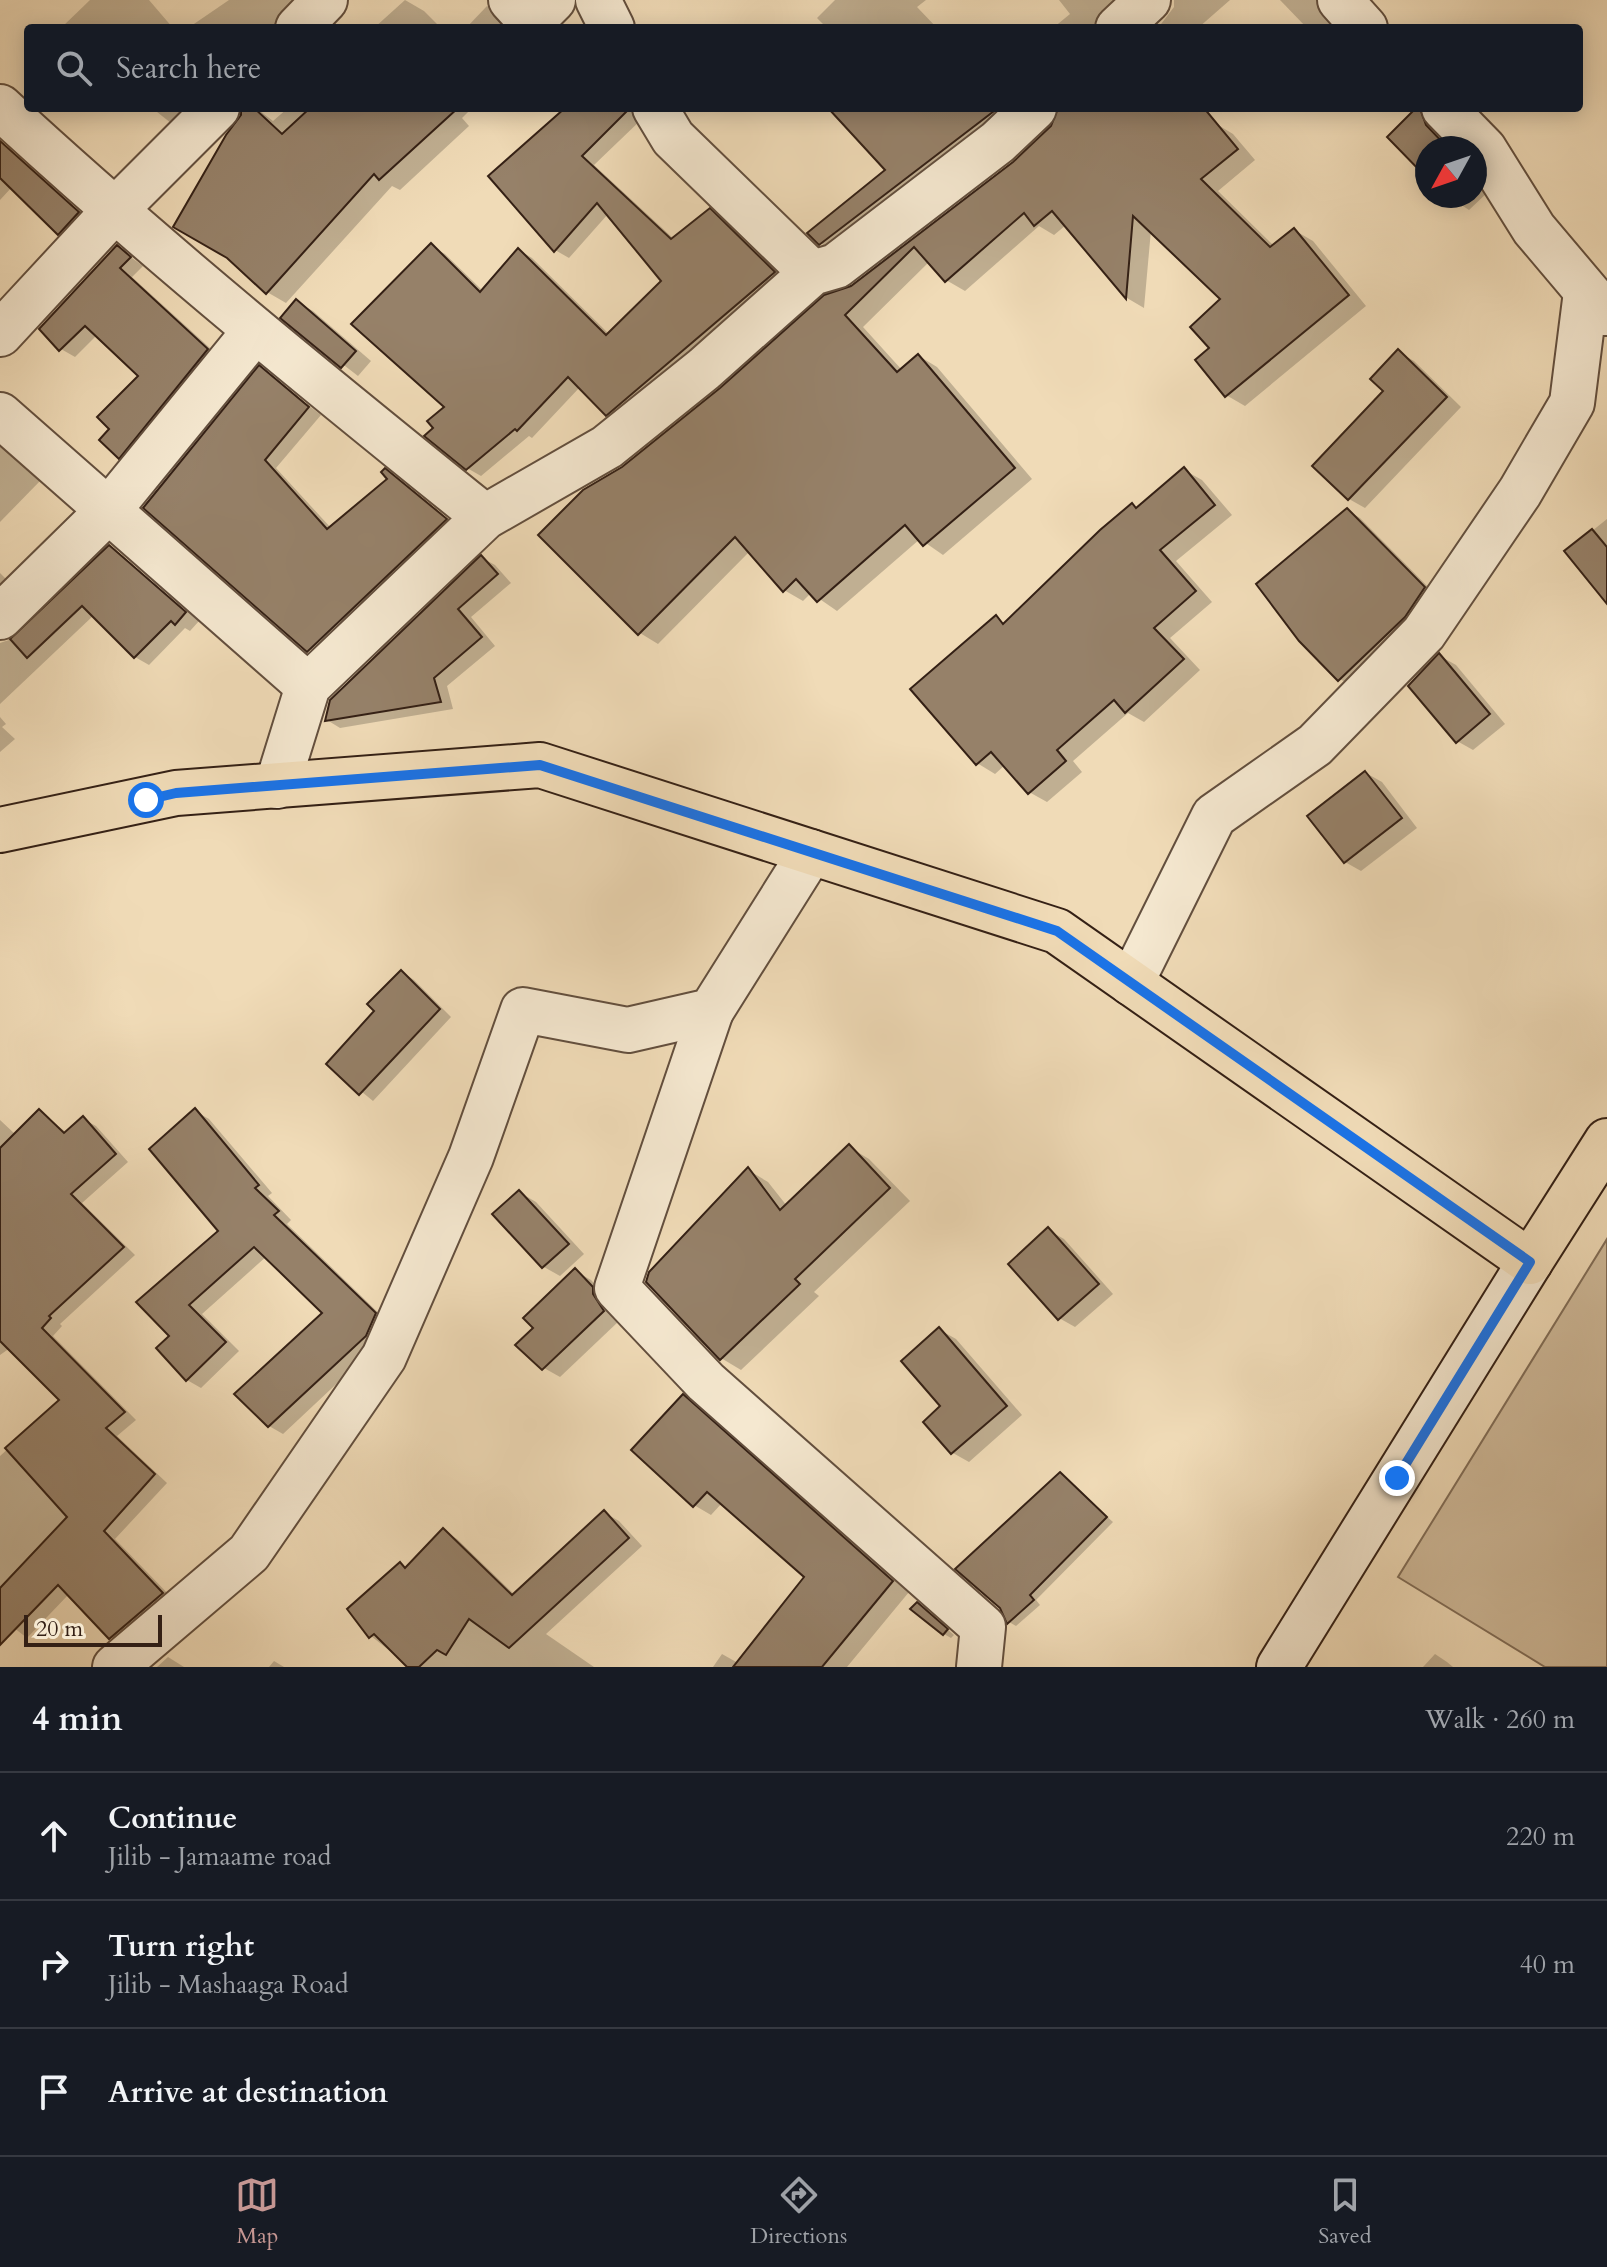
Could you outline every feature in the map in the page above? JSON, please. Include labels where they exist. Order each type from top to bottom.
[{"type":"main road","points":[[0,830],[176,793],[540,765],[1057,931],[1530,1262],[1607,1141]]},
{"type":"street","points":[[302,24],[325,0]]},
{"type":"street","points":[[511,0],[531,22],[553,0]]},
{"type":"street","points":[[598,0],[610,24]]},
{"type":"street","points":[[1122,24],[1148,0]]},
{"type":"street","points":[[1340,0],[1361,24]]},
{"type":"street","points":[[0,107],[113,212],[485,517]]},
{"type":"street","points":[[0,334],[113,212],[213,112]]},
{"type":"street","points":[[657,112],[673,138],[812,273]]},
{"type":"street","points":[[277,786],[308,686],[485,517],[607,447],[704,369],[812,273],[836,266],[998,142],[1030,112]]},
{"type":"street","points":[[1131,983],[1214,816],[1315,745],[1424,633],[1520,492],[1572,403],[1596,304],[1534,229],[1484,149],[1448,112]]},
{"type":"street","points":[[0,617],[108,511],[255,331]]},
{"type":"street","points":[[0,415],[308,686]]},
{"type":"street","points":[[811,852],[711,1011],[617,1288],[706,1382],[983,1627],[979,1667]]},
{"type":"street","points":[[115,1667],[249,1553],[384,1357],[471,1157],[523,1010],[628,1030],[711,1011]]},
{"type":"street","points":[[1279,1667],[1530,1262]]},
{"type":"shaded area","points":[[1607,1239],[1607,1667],[1545,1667],[1398,1577]]},
{"type":"building","points":[[241,112],[258,112],[282,134],[306,112],[454,112],[379,180],[374,174],[266,294],[227,258],[173,227],[226,135]]},
{"type":"building","points":[[560,112],[626,112],[582,156],[671,239],[710,208],[775,272],[606,416],[568,377],[517,431],[515,429],[466,470],[424,436],[433,428],[427,421],[444,407],[351,324],[431,243],[480,292],[518,248],[606,335],[661,281],[597,203],[554,252],[488,176]]},
{"type":"building","points":[[832,112],[993,112],[819,245],[807,233],[885,170]]},
{"type":"building","points":[[1056,112],[1207,112],[1238,149],[1201,179],[1270,247],[1294,228],[1349,295],[1225,397],[1195,360],[1209,348],[1190,327],[1220,299],[1133,216],[1126,299],[1052,211],[1034,226],[1024,213],[945,282],[914,247],[845,315],[897,372],[918,354],[1015,468],[923,546],[905,525],[817,602],[796,579],[783,592],[735,537],[638,635],[538,535],[583,490],[622,467],[720,388],[824,295],[851,286],[1013,162],[1051,126]]},
{"type":"building","points":[[1412,112],[1421,112],[1426,125],[1437,136],[1415,136],[1415,166],[1387,137]]},
{"type":"building","points":[[0,141],[79,212],[58,235],[0,178]]},
{"type":"building","points":[[117,245],[131,257],[120,268],[208,349],[119,459],[99,440],[109,429],[97,417],[138,376],[85,326],[59,351],[39,329]]},
{"type":"building","points":[[296,299],[356,351],[341,368],[280,318]]},
{"type":"building","points":[[1398,349],[1447,397],[1348,500],[1312,466],[1383,391],[1370,379]]},
{"type":"building","points":[[259,365],[309,407],[265,460],[327,529],[387,479],[381,472],[385,468],[447,519],[307,652],[143,508]]},
{"type":"building","points":[[1184,467],[1215,505],[1160,550],[1196,591],[1154,628],[1184,659],[1125,713],[1114,700],[1057,750],[1066,761],[1028,794],[991,752],[976,765],[910,689],[996,615],[1003,624],[1100,530],[1132,503],[1136,508]]},
{"type":"building","points":[[1347,508],[1425,587],[1405,617],[1338,681],[1299,641],[1256,584]]},
{"type":"building","points":[[1592,529],[1607,547],[1607,604],[1564,551]]},
{"type":"building","points":[[109,545],[186,612],[175,625],[171,621],[134,658],[82,606],[27,658],[10,639]]},
{"type":"building","points":[[481,555],[498,574],[458,609],[482,637],[434,678],[441,702],[325,721],[330,700]]},
{"type":"building","points":[[1439,653],[1490,714],[1456,743],[1408,686]]},
{"type":"building","points":[[1365,771],[1402,818],[1344,863],[1307,816]]},
{"type":"building","points":[[401,970],[440,1009],[359,1095],[326,1064],[374,1011],[367,1004]]},
{"type":"building","points":[[195,1108],[259,1185],[255,1188],[279,1211],[274,1215],[376,1313],[366,1336],[268,1427],[234,1394],[322,1313],[254,1247],[189,1305],[226,1342],[186,1381],[156,1348],[169,1336],[136,1302],[218,1231],[149,1149]]},
{"type":"building","points":[[39,1109],[64,1133],[83,1116],[116,1154],[71,1194],[124,1247],[49,1316],[51,1318],[42,1328],[125,1412],[106,1428],[155,1474],[104,1531],[163,1593],[109,1639],[58,1585],[0,1645],[0,1588],[67,1517],[5,1448],[59,1400],[0,1341],[0,1148]]},
{"type":"building","points":[[849,1144],[890,1188],[795,1279],[800,1284],[720,1360],[646,1282],[649,1272],[748,1167],[780,1210]]},
{"type":"building","points":[[519,1190],[569,1244],[542,1268],[492,1214]]},
{"type":"building","points":[[1048,1227],[1099,1284],[1058,1320],[1008,1264]]},
{"type":"building","points":[[575,1268],[593,1287],[593,1294],[604,1311],[542,1370],[515,1345],[533,1328],[523,1318]]},
{"type":"building","points":[[939,1327],[1007,1406],[951,1454],[923,1422],[940,1406],[901,1361]]},
{"type":"building","points":[[683,1394],[893,1581],[822,1667],[733,1667],[804,1577],[707,1492],[693,1507],[631,1450]]},
{"type":"building","points":[[1060,1472],[1107,1517],[1030,1595],[1034,1600],[1007,1624],[1000,1608],[955,1569]]},
{"type":"building","points":[[604,1510],[629,1538],[509,1648],[469,1619],[446,1655],[437,1650],[419,1667],[407,1667],[374,1634],[369,1638],[347,1609],[400,1562],[405,1568],[443,1528],[512,1595]]},
{"type":"building","points":[[917,1602],[948,1629],[943,1635],[910,1609]]},
{"type":"route","points":[[146,800],[176,793],[540,765],[1057,931],[1530,1262],[1397,1478]]}]
